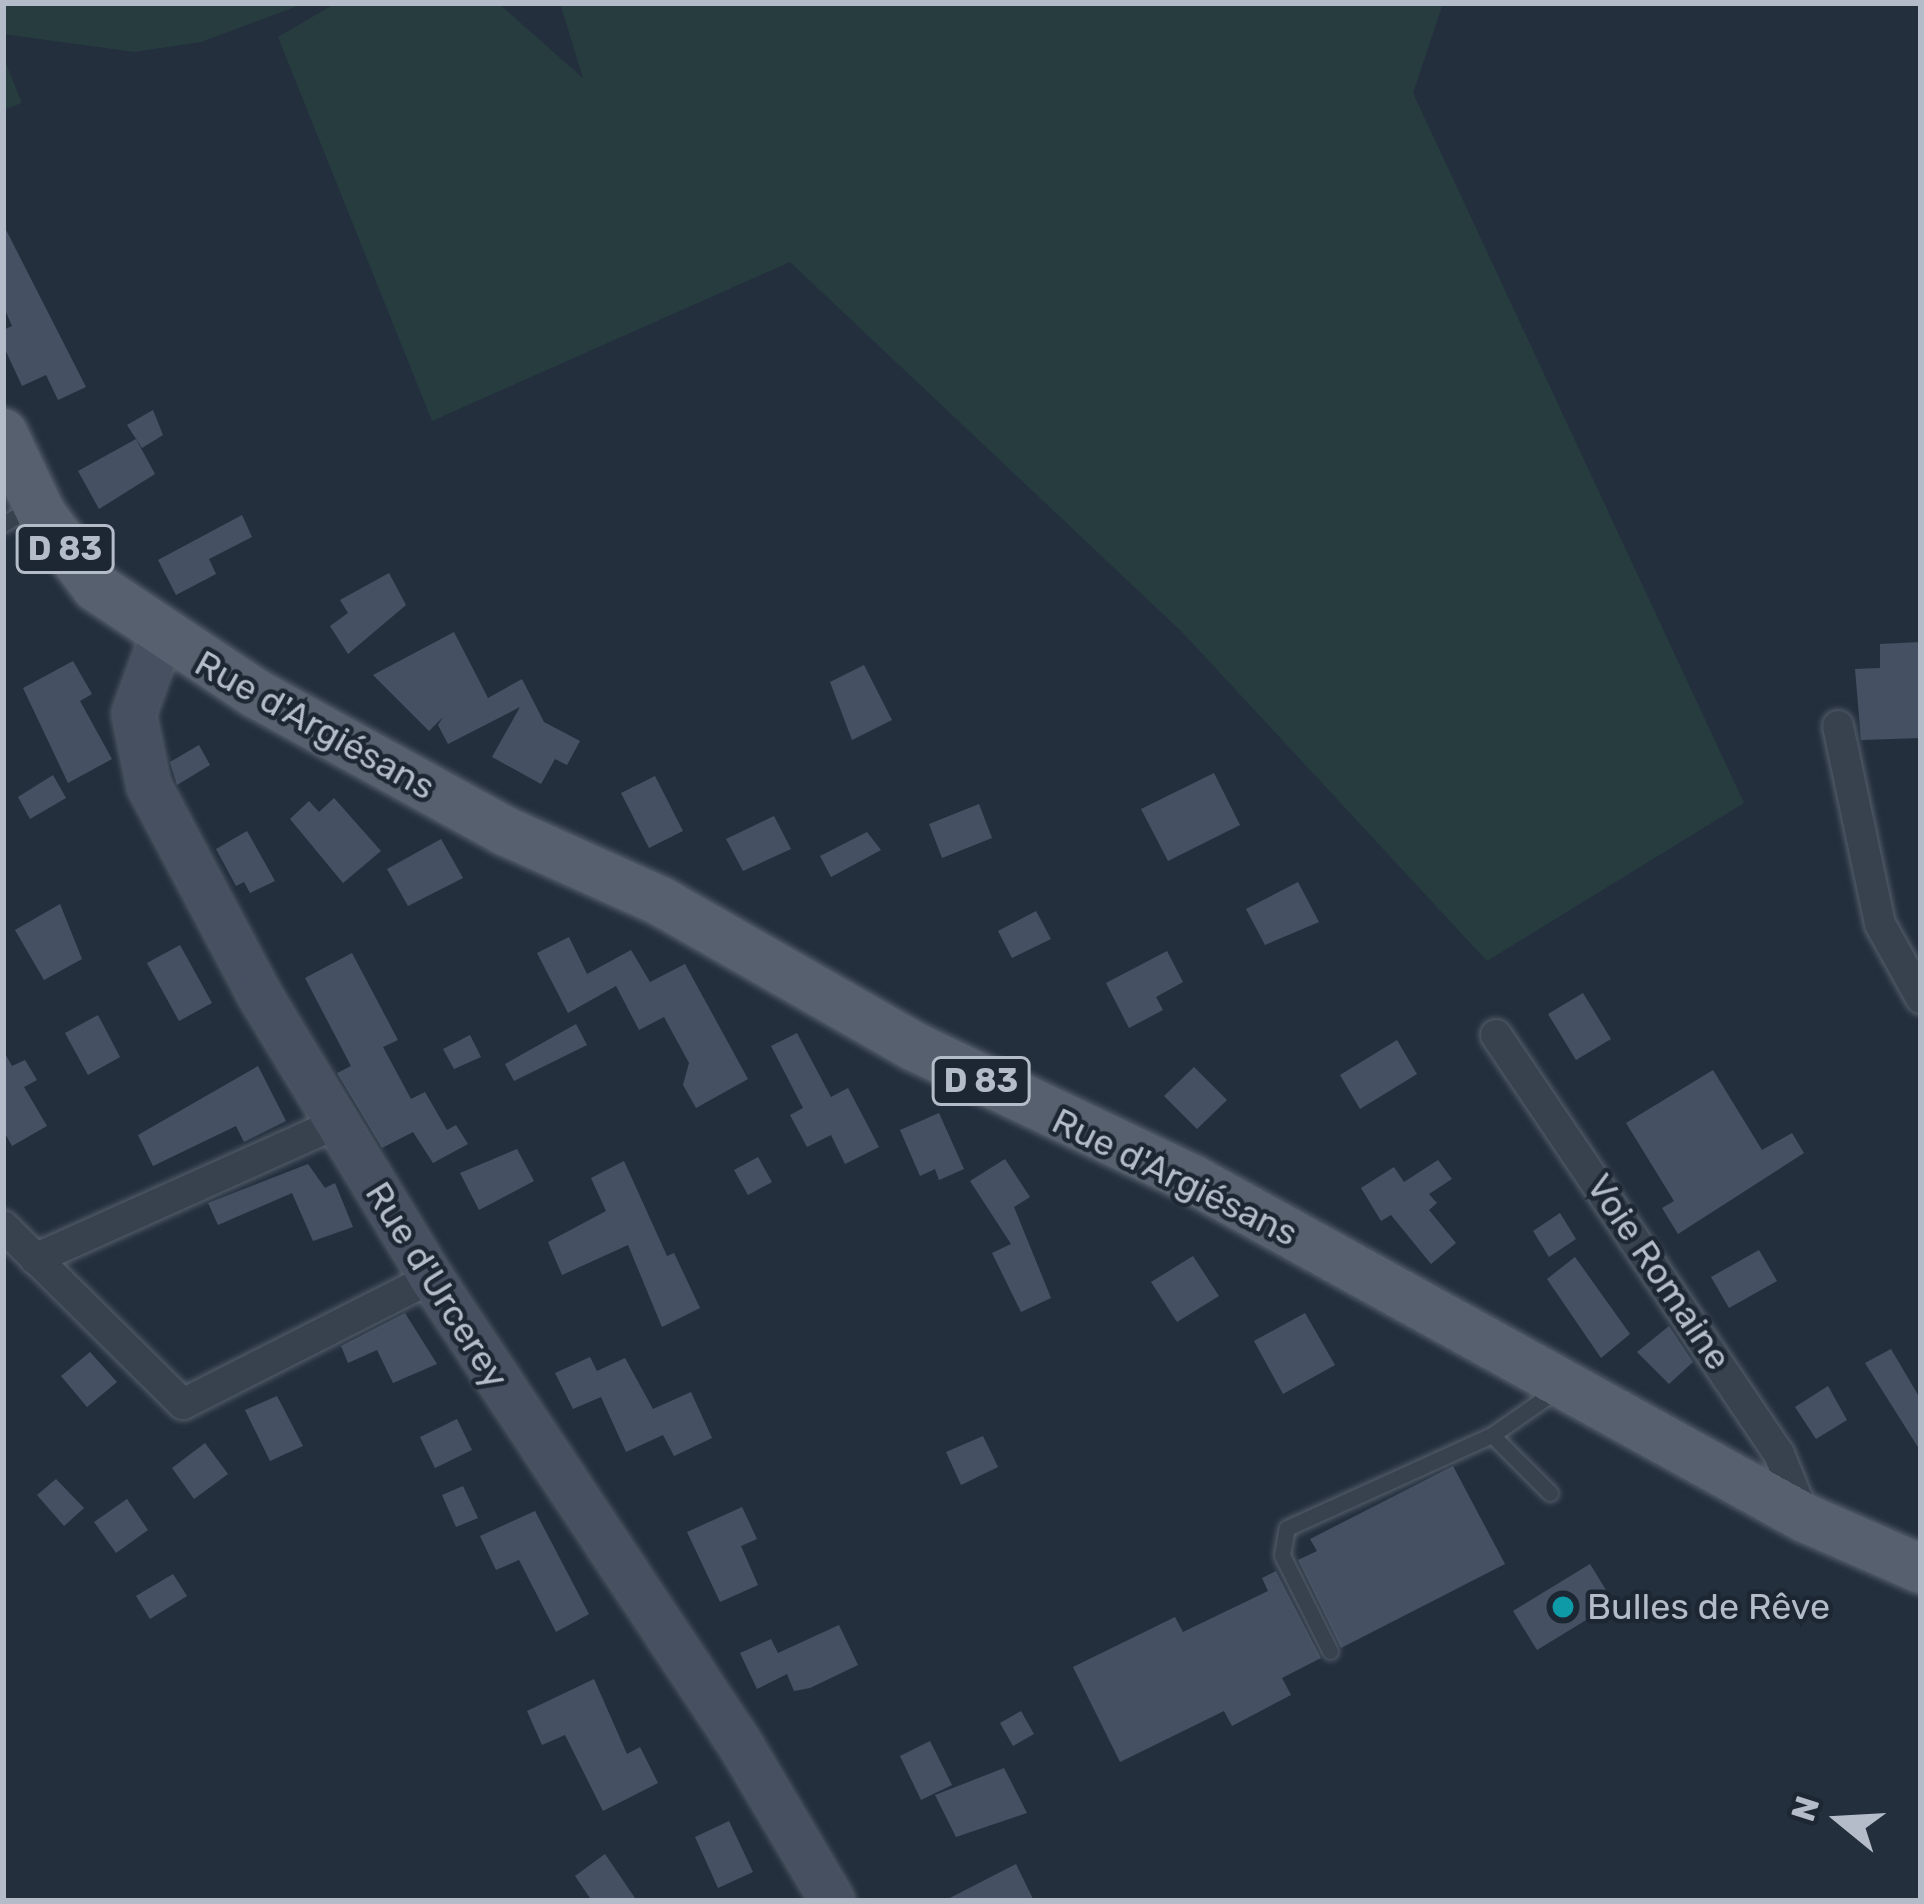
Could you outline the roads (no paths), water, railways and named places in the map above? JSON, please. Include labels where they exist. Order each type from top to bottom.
[{"type":"main road","name":"D 83","points":[[3,433],[20,514],[96,587],[162,637]]},
{"type":"main road","name":"Rue d'Argiésans","points":[[162,637],[505,831],[662,902],[1064,1124],[1192,1179],[1561,1388],[1805,1518],[1921,1569]]},
{"type":"main road","name":"Rue d'Argiésans","points":[[1805,1518],[1921,1602]]},
{"type":"street","name":"Rue d'Urcerey","points":[[162,637],[134,714],[149,786],[335,1124],[431,1278],[740,1744],[832,1901]]},
{"type":"street","points":[[1838,726],[1880,924],[1921,998]]},
{"type":"street","name":"Voie Romaine","points":[[1496,1035],[1780,1454],[1805,1518]]},
{"type":"street","points":[[34,1259],[335,1124]]},
{"type":"street","points":[[3,1226],[183,1404],[431,1278]]},
{"type":"lane","points":[[1330,1651],[1282,1556],[1287,1528],[1492,1435],[1561,1388]]},
{"type":"lane","points":[[1492,1435],[1550,1493]]},
{"type":"place","name":"Bulles de Rêve","points":[[1563,1607]]}]
